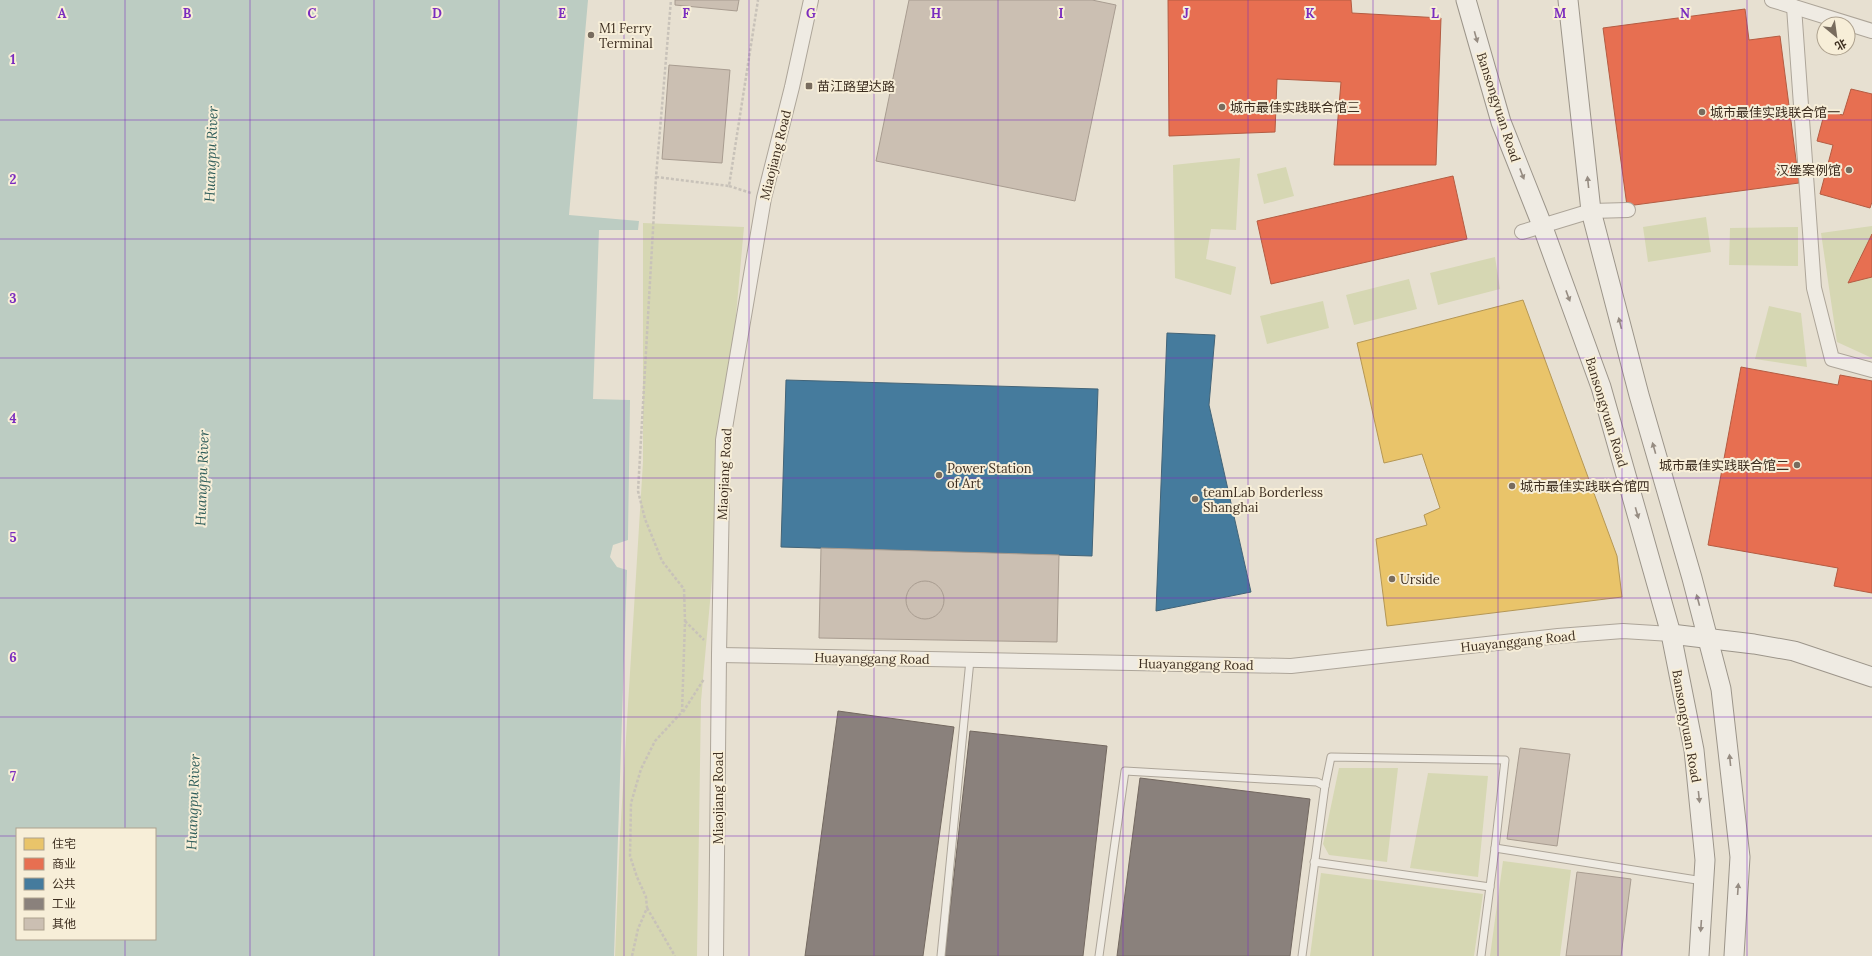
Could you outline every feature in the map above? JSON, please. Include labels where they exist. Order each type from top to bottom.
[{"type":"main road","name":"Bansongyuan Road","points":[[1466,0],[1501,122],[1542,226],[1601,387],[1671,634],[1694,750],[1706,860],[1699,956]]},
{"type":"main road","points":[[1568,0],[1591,211],[1639,396],[1708,638],[1721,689],[1740,858],[1734,956]]},
{"type":"main road","points":[[1671,634],[1794,651],[1872,677]]},
{"type":"street","name":"Miaojiang Road","points":[[716,956],[723,440],[764,198],[792,87],[811,0]]},
{"type":"street","points":[[1772,0],[1872,31]]},
{"type":"street","points":[[1794,6],[1814,288],[1832,360],[1872,370]]},
{"type":"street","points":[[1522,232],[1591,211],[1628,210]]},
{"type":"street","name":"Huayanggang Road","points":[[719,655],[1291,666],[1558,636],[1623,631],[1671,634]]},
{"type":"lane","points":[[941,956],[970,660]]},
{"type":"lane","points":[[1302,956],[1325,786],[1331,757],[1505,760],[1481,956]]},
{"type":"lane","points":[[1099,956],[1125,771],[1317,782],[1325,786]]},
{"type":"lane","points":[[1495,848],[1704,881]]},
{"type":"lane","points":[[1314,862],[1490,887]]},
{"type":"path","points":[[671,0],[656,177],[638,491],[645,519],[662,561],[684,589],[685,621],[682,712]]},
{"type":"path","points":[[729,186],[758,0]]},
{"type":"path","points":[[656,177],[729,186],[764,198]]},
{"type":"path","points":[[675,956],[647,908],[646,897],[630,856],[631,803],[641,769],[654,741],[682,712],[719,655],[685,621]]},
{"type":"path","points":[[632,956],[638,929],[647,908]]},
{"type":"green space","points":[[1240,158],[1236,230],[1211,229],[1206,259],[1236,267],[1231,295],[1175,278],[1173,165]]},
{"type":"green space","points":[[1286,167],[1294,196],[1264,204],[1257,174]]},
{"type":"green space","points":[[1706,217],[1711,252],[1648,262],[1643,227]]},
{"type":"green space","points":[[643,223],[744,227],[701,701],[697,956],[615,956],[620,835],[643,462]]},
{"type":"green space","points":[[1872,226],[1872,234],[1848,282],[1872,277],[1872,358],[1837,342],[1821,233]]},
{"type":"green space","points":[[1798,227],[1798,266],[1729,265],[1730,228]]},
{"type":"green space","points":[[1495,257],[1500,289],[1438,305],[1430,273]]},
{"type":"green space","points":[[1409,279],[1417,309],[1354,325],[1346,295]]},
{"type":"green space","points":[[1323,301],[1329,328],[1267,344],[1260,316]]},
{"type":"green space","points":[[1769,306],[1801,313],[1807,367],[1755,359]]},
{"type":"green space","points":[[1339,768],[1398,768],[1387,862],[1329,855],[1323,844]]},
{"type":"green space","points":[[1428,773],[1488,776],[1478,877],[1410,868]]},
{"type":"green space","points":[[1503,861],[1571,870],[1560,956],[1490,956]]},
{"type":"green space","points":[[1321,873],[1483,894],[1474,956],[1310,956]]},
{"type":"water","name":"Huangpu River","points":[[0,0],[588,0],[569,215],[639,221],[638,230],[599,230],[593,399],[630,400],[628,540],[613,545],[610,557],[617,567],[627,570],[614,956],[0,956]]},
{"type":"building: 住宅","name":"城市最佳实践联合馆四","points":[[1523,300],[1617,556],[1622,597],[1387,626],[1376,539],[1427,525],[1424,515],[1440,508],[1422,454],[1384,463],[1357,343]]},
{"type":"building: 商业","name":"城市最佳实践联合馆三","points":[[1168,0],[1351,0],[1352,13],[1441,18],[1436,165],[1334,165],[1341,82],[1277,79],[1275,132],[1169,136]]},
{"type":"building: 商业","name":"城市最佳实践联合馆一","points":[[1745,9],[1749,40],[1780,36],[1799,183],[1627,206],[1603,28]]},
{"type":"building: 商业","name":"汉堡案例馆","points":[[1851,89],[1872,94],[1872,202],[1870,208],[1820,194],[1833,145],[1817,141],[1825,111],[1843,115]]},
{"type":"building: 商业","points":[[1453,176],[1467,239],[1271,284],[1257,221]]},
{"type":"building: 商业","points":[[1872,234],[1872,277],[1848,283]]},
{"type":"building: 商业","name":"城市最佳实践联合馆二","points":[[1741,367],[1838,385],[1840,375],[1872,381],[1872,593],[1834,586],[1838,568],[1708,545]]},
{"type":"building: 公共","name":"teamLab Borderless Shanghai","points":[[1167,333],[1215,335],[1209,405],[1251,592],[1156,611]]},
{"type":"building: 公共","name":"Power Station of Art","points":[[786,380],[1098,389],[1092,556],[781,547]]},
{"type":"building: 工业","points":[[838,711],[954,727],[923,956],[805,956]]},
{"type":"building: 工业","points":[[970,731],[1107,746],[1083,956],[945,956]]},
{"type":"building: 工业","points":[[1140,778],[1310,799],[1290,956],[1117,956]]},
{"type":"building: 其他","points":[[675,0],[739,0],[737,11],[675,5]]},
{"type":"building: 其他","points":[[909,0],[1092,0],[1116,5],[1075,201],[876,161]]},
{"type":"building: 其他","points":[[669,65],[730,70],[722,163],[662,159]]},
{"type":"building: 其他","points":[[821,548],[1059,555],[1057,642],[819,638]]},
{"type":"building: 其他","points":[[925,581],[938,587],[944,600],[938,613],[925,619],[912,613],[906,600],[912,587]]},
{"type":"building: 其他","points":[[1520,748],[1570,754],[1557,846],[1507,839]]},
{"type":"building: 其他","points":[[1577,872],[1631,879],[1621,956],[1566,956]]},
{"type":"place","name":"M1 Ferry Terminal","points":[[591,35]]},
{"type":"place","name":"苗江路望达路","points":[[809,86]]},
{"type":"place","name":"城市最佳实践联合馆三","points":[[1222,107]]},
{"type":"place","name":"城市最佳实践联合馆一","points":[[1702,112]]},
{"type":"place","name":"汉堡案例馆","points":[[1849,170]]},
{"type":"place","name":"城市最佳实践联合馆二","points":[[1797,465]]},
{"type":"place","name":"Power Station of Art","points":[[939,475]]},
{"type":"place","name":"城市最佳实践联合馆四","points":[[1512,486]]},
{"type":"place","name":"teamLab Borderless Shanghai","points":[[1195,499]]},
{"type":"place","name":"Urside","points":[[1392,579]]}]
